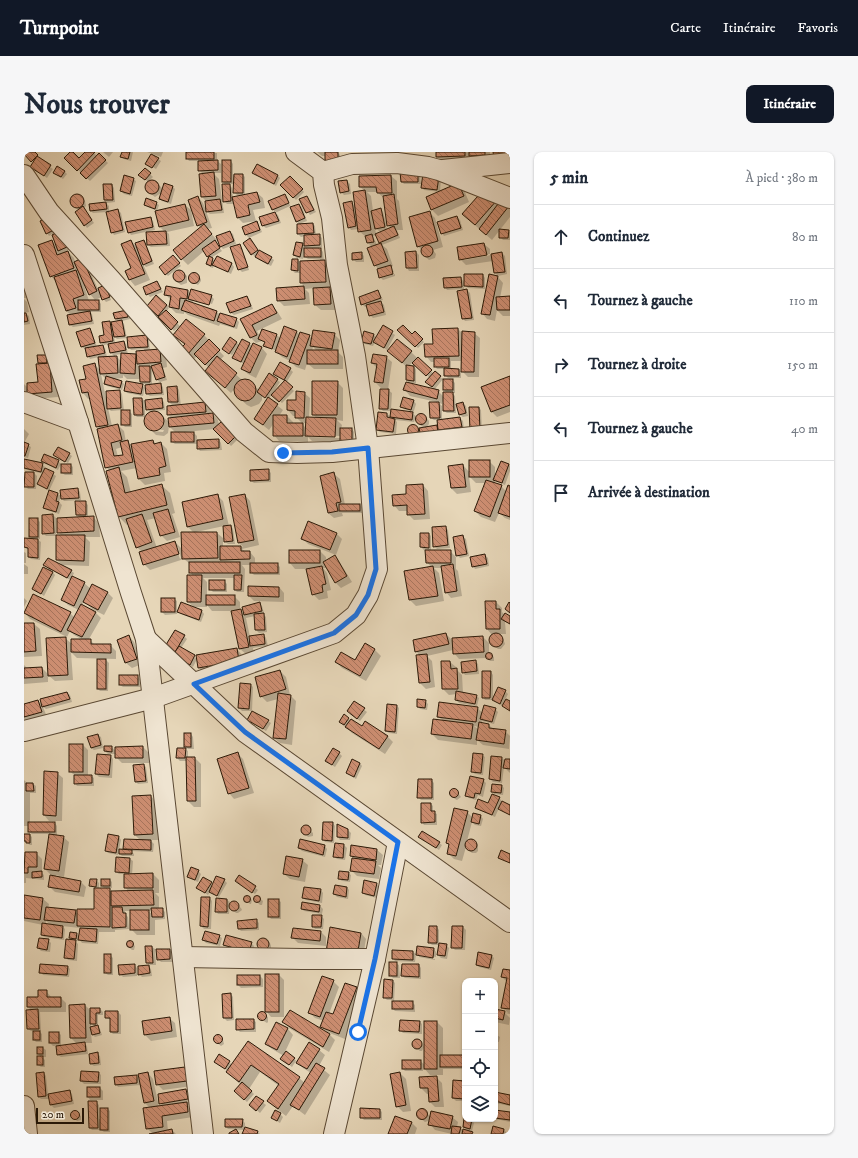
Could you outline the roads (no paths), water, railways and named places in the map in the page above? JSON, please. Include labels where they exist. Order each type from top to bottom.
[{"type":"street","points":[[24,731],[153,698],[334,633],[356,615],[368,595],[376,569],[368,448],[355,356],[337,265],[332,218],[324,185],[323,172],[296,152]]},
{"type":"street","points":[[432,163],[510,198]]},
{"type":"street","points":[[323,172],[352,164],[510,163]]},
{"type":"street","points":[[24,175],[49,212],[244,432],[269,452],[325,452],[510,433]]},
{"type":"street","points":[[24,255],[146,639],[203,1134]]},
{"type":"street","points":[[24,402],[78,422]]},
{"type":"street","points":[[146,639],[245,732],[510,922]]},
{"type":"street","points":[[334,1134],[375,959],[398,842]]},
{"type":"street","points":[[183,957],[375,959]]},
{"type":"street","points":[[24,1106],[27,1134]]}]
